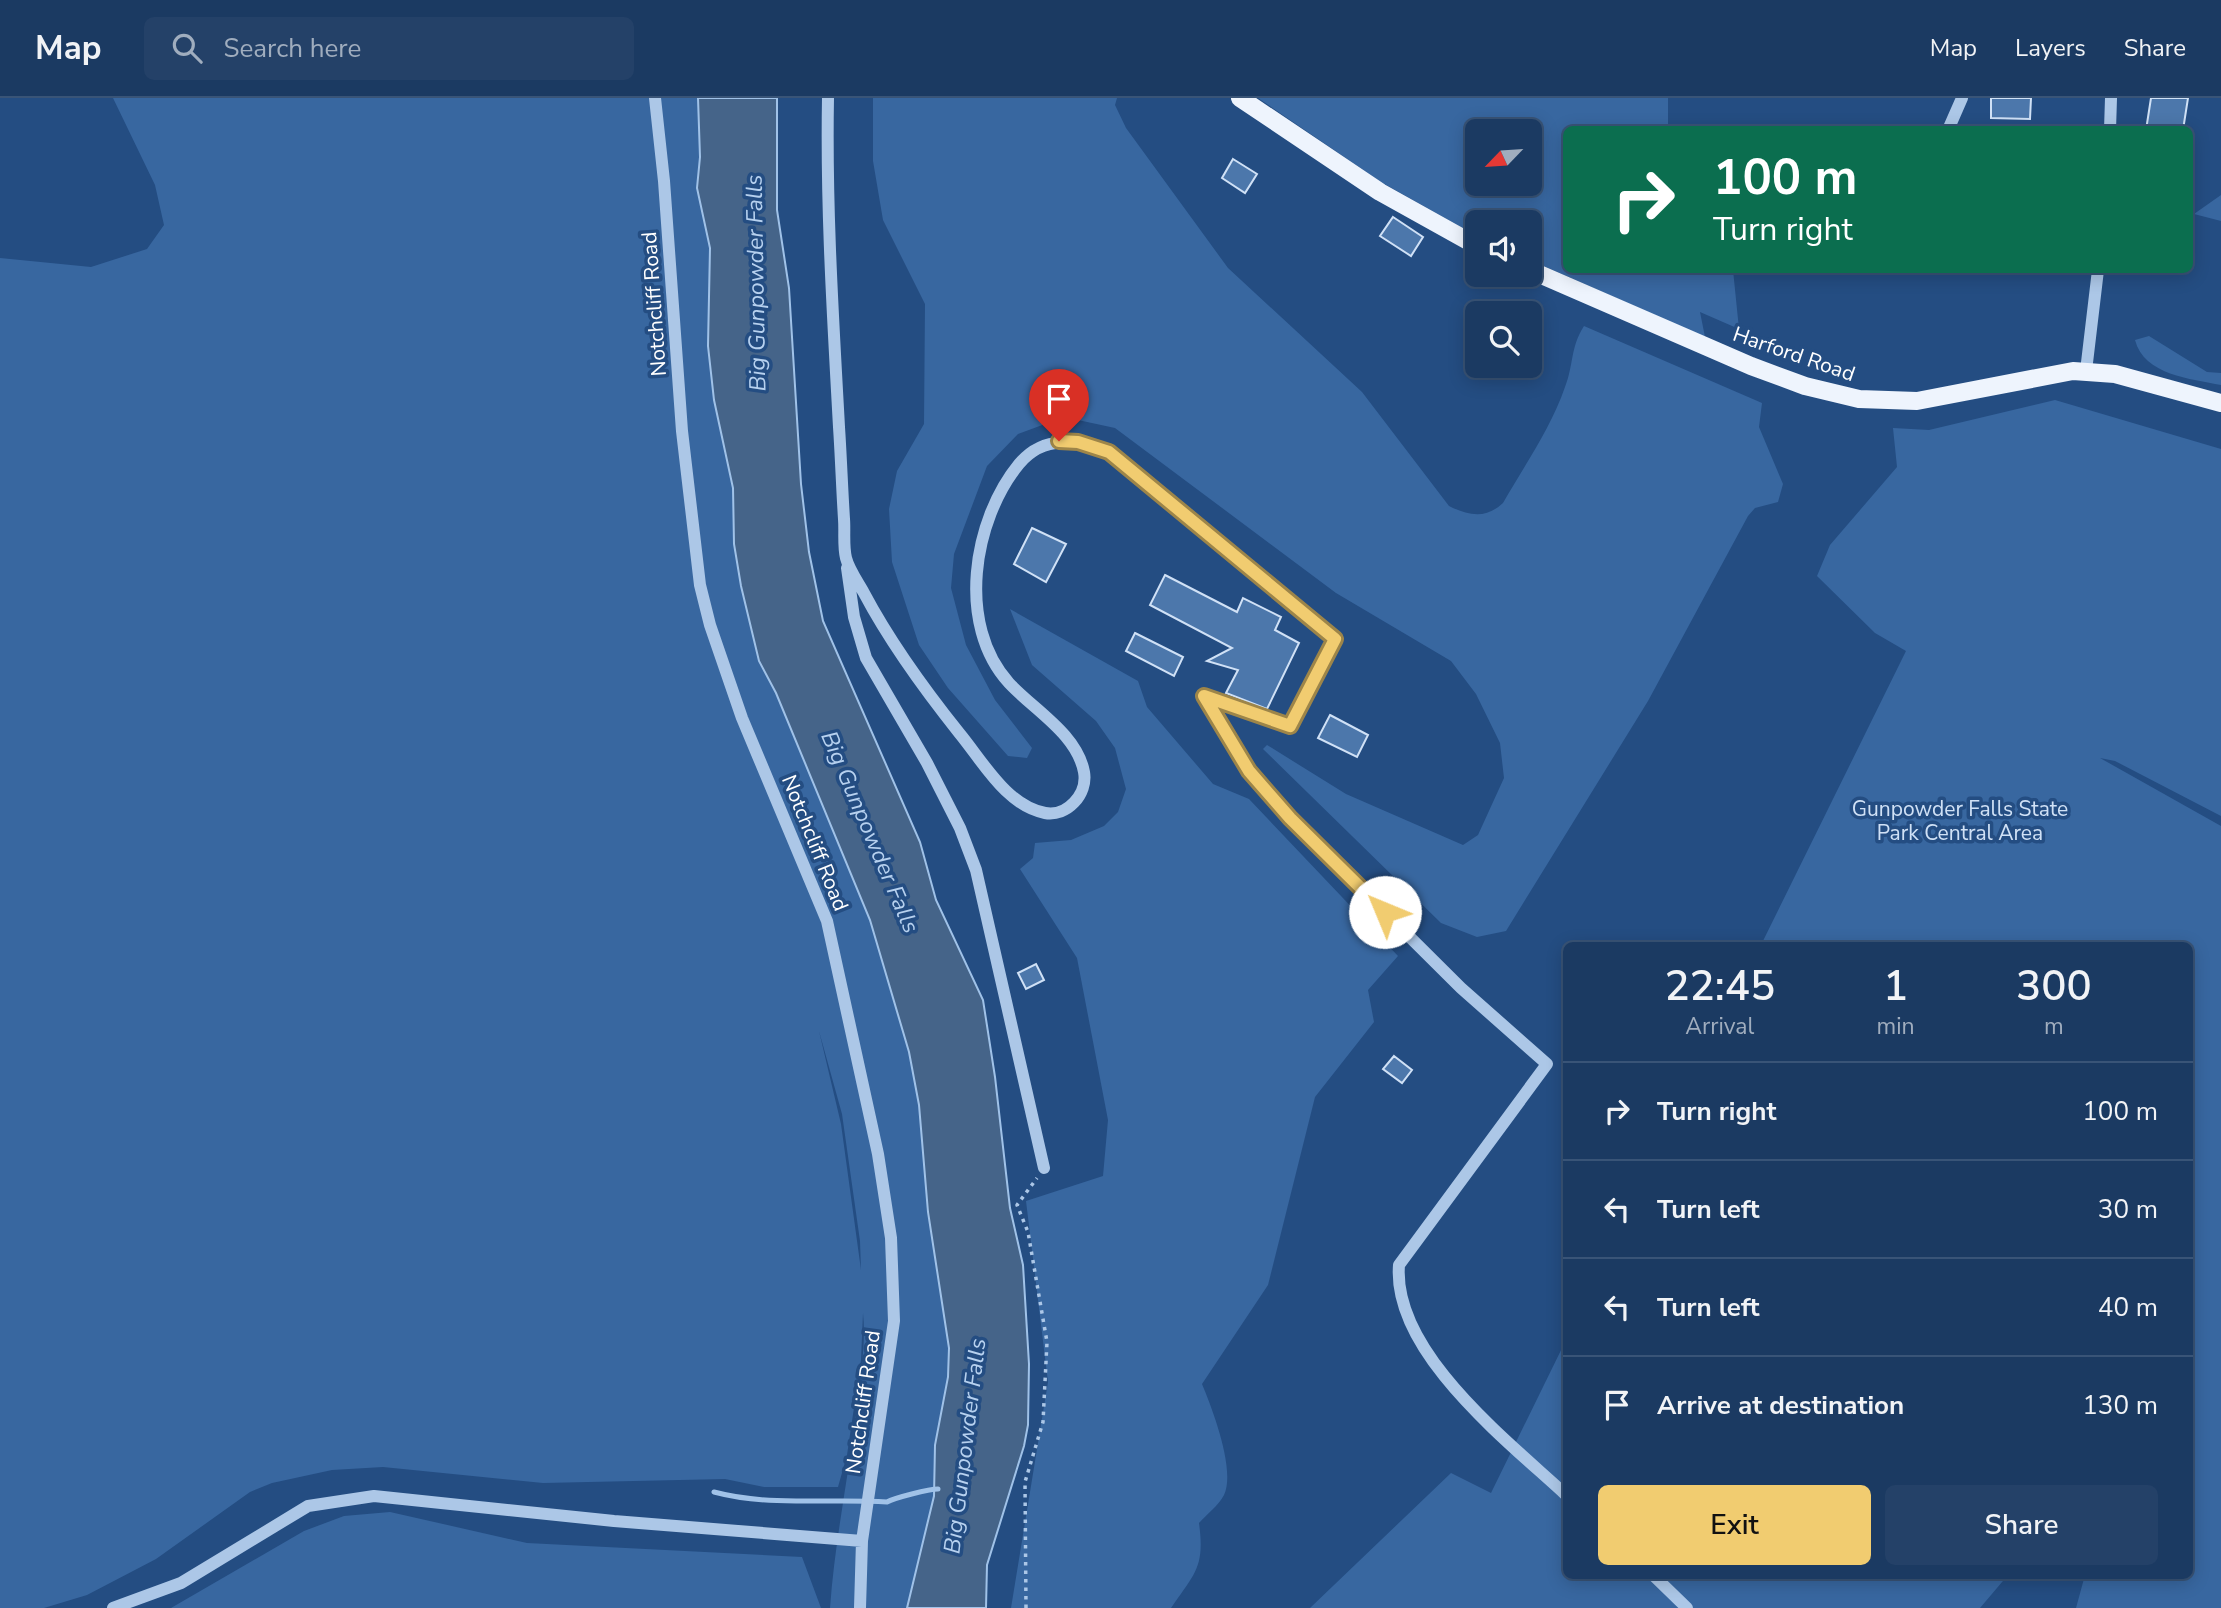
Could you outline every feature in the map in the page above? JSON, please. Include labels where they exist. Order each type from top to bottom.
[{"type":"main road","points":[[1240,98],[1380,192],[1465,239]]},
{"type":"main road","name":"Harford Road","points":[[1542,275],[1751,366],[1805,386],[1859,399],[1917,401],[2044,374],[2086,371],[2127,377],[2221,403]]},
{"type":"street","name":"Notchcliff Road","points":[[655,98],[664,181],[683,444],[700,584],[713,636],[742,718],[827,921],[875,1140],[889,1226],[894,1321],[862,1541],[860,1608]]},
{"type":"street","points":[[828,98],[827,179],[846,559],[854,617],[866,658],[927,763],[960,828],[976,870],[1044,1168]]},
{"type":"street","points":[[1950,126],[1962,98]]},
{"type":"street","points":[[2110,126],[2111,98]]},
{"type":"street","points":[[2086,371],[2098,273]]},
{"type":"street","points":[[846,559],[884,632],[932,699],[1003,788],[1027,808],[1049,814],[1067,809],[1081,794],[1085,774],[1068,737],[1006,680],[989,650],[980,617],[975,575],[982,532],[1004,484],[1022,461],[1040,446],[1059,441],[1078,442],[1109,452],[1335,639],[1290,726],[1204,696],[1249,771],[1290,818],[1461,988],[1547,1064],[1399,1265],[1398,1282],[1412,1325],[1441,1370],[1502,1436],[1563,1491]]},
{"type":"street","points":[[113,1608],[181,1583],[308,1506],[374,1496],[614,1521],[862,1541]]},
{"type":"street","points":[[1657,1579],[1686,1608]]},
{"type":"path","points":[[1027,1608],[1026,1482],[1043,1422],[1047,1342],[1028,1233],[1017,1205],[1044,1168]]},
{"type":"green space","points":[[113,98],[777,98],[777,210],[789,288],[801,484],[809,552],[823,621],[920,842],[936,900],[983,1000],[1010,1208],[1023,1265],[1029,1364],[1028,1425],[987,1565],[986,1608],[830,1608],[862,1367],[863,1313],[861,1360],[847,1455],[838,1487],[764,1487],[725,1479],[543,1483],[383,1467],[332,1470],[272,1483],[250,1492],[156,1559],[87,1595],[44,1608],[0,1608],[0,258],[91,267],[147,249],[164,225],[155,185]],"holes":[[[819,1031],[842,1114],[860,1241],[861,1270],[841,1124]]]},
{"type":"green space","points":[[873,98],[1117,98],[1115,105],[1126,128],[1228,268],[1362,392],[1449,506],[1463,512],[1484,514],[1503,503],[1559,402],[1568,379],[1576,342],[1584,326],[1762,403],[1759,427],[1783,484],[1778,502],[1755,508],[1748,516],[1648,701],[1506,931],[1477,937],[1441,923],[1263,749],[1267,745],[1346,794],[1463,845],[1478,835],[1504,778],[1500,743],[1476,694],[1451,661],[1336,593],[1115,428],[1064,417],[1018,434],[987,466],[954,554],[951,588],[966,645],[995,700],[1032,748],[1027,758],[1008,756],[948,688],[919,645],[892,562],[889,509],[897,471],[924,424],[925,304],[883,220],[873,161]]},
{"type":"green space","points":[[1258,98],[1668,98],[1668,126],[1563,126],[1563,273],[1733,273],[1739,329],[1700,312],[1705,337],[1542,265],[1542,210],[1465,210],[1465,229],[1381,182]]},
{"type":"green space","points":[[2221,195],[2221,221],[2194,214]]},
{"type":"green space","points":[[2149,336],[2207,372],[2221,373],[2221,385],[2183,377],[2158,368],[2140,352],[2135,340]]},
{"type":"green space","name":"Gunpowder Falls State Park Central Area","points":[[2055,400],[2221,449],[2221,816],[2115,761],[2100,758],[2221,826],[2221,1608],[2076,1608],[2084,1579],[2193,1579],[2193,942],[1762,942],[1906,651],[1875,633],[1817,576],[1830,545],[1897,467],[1893,428],[1929,430]]},
{"type":"green space","points":[[1010,609],[1138,681],[1147,707],[1213,784],[1249,799],[1398,956],[1368,990],[1374,1022],[1315,1097],[1268,1285],[1202,1384],[1225,1455],[1227,1484],[1222,1499],[1199,1523],[1199,1560],[1171,1608],[1011,1608],[1048,1382],[1026,1201],[1103,1176],[1108,1120],[1077,958],[1020,869],[1033,858],[1035,843],[1071,840],[1104,826],[1118,812],[1126,789],[1115,748],[1096,721],[1032,665]]},
{"type":"green space","points":[[1563,1346],[1563,1579],[2005,1579],[1980,1608],[1310,1608],[1451,1473],[1491,1493]]},
{"type":"green space","points":[[390,1512],[527,1543],[802,1557],[821,1608],[171,1608],[304,1531],[344,1516]]},
{"type":"water","name":"Big Gunpowder Falls","points":[[698,98],[777,98],[777,210],[789,288],[801,484],[809,552],[823,621],[920,842],[936,900],[983,1000],[1010,1208],[1023,1265],[1029,1364],[1028,1425],[987,1565],[986,1608],[907,1608],[934,1496],[935,1445],[948,1377],[949,1348],[928,1212],[919,1105],[909,1052],[870,920],[776,693],[759,661],[741,586],[734,544],[733,488],[714,400],[708,346],[710,248],[697,188],[700,157]]},
{"type":"building","points":[[1991,98],[2031,98],[2030,119],[1991,118]]},
{"type":"building","points":[[2151,98],[2188,98],[2184,126],[2147,126]]},
{"type":"building","points":[[1233,159],[1257,174],[1245,193],[1222,178]]},
{"type":"building","points":[[1393,217],[1423,237],[1411,256],[1380,236]]},
{"type":"building","points":[[1032,528],[1066,544],[1046,582],[1014,564]]},
{"type":"building","points":[[1165,575],[1237,612],[1243,598],[1281,617],[1275,630],[1299,643],[1267,709],[1226,693],[1238,670],[1207,661],[1232,648],[1150,605]]},
{"type":"building","points":[[1135,633],[1183,657],[1174,676],[1126,651]]},
{"type":"building","points":[[1330,715],[1368,735],[1357,757],[1318,738]]},
{"type":"building","points":[[1036,964],[1044,980],[1026,989],[1018,973]]},
{"type":"building","points":[[1394,1056],[1412,1070],[1402,1083],[1383,1069]]},
{"type":"waterway","name":"Big Gunpowder Falls","points":[[714,1492],[778,1501],[887,1502],[938,1489]]},
{"type":"route","points":[[1059,441],[1078,442],[1109,452],[1335,639],[1290,726],[1204,696],[1232,738],[1249,771],[1290,818],[1385,912]]}]
